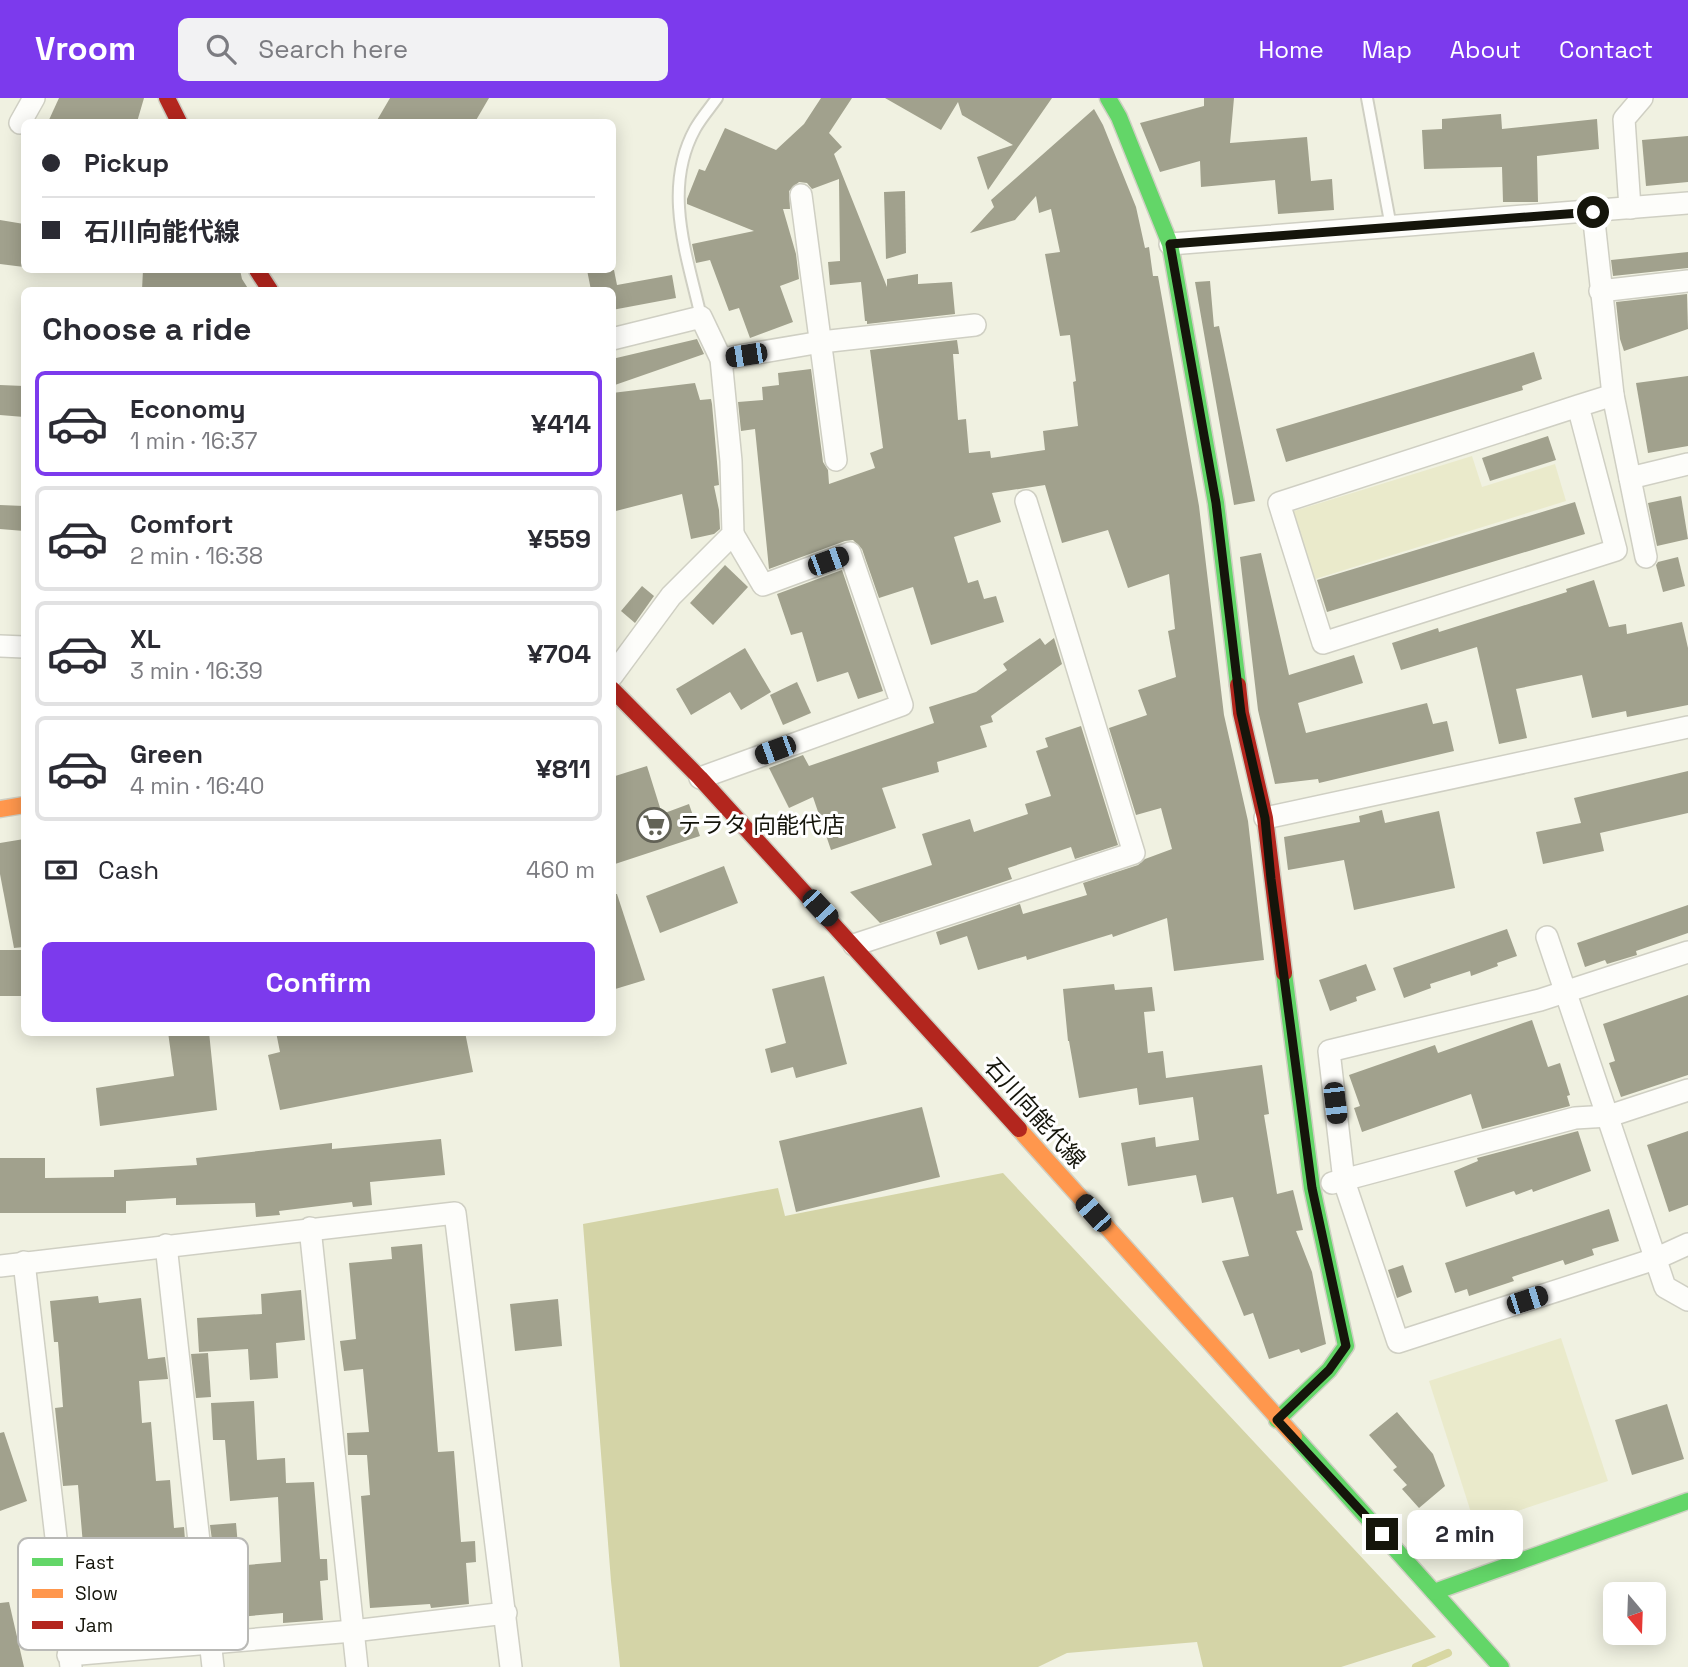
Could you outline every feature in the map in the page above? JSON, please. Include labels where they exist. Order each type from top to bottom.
[{"type":"street","points":[[22,119],[34,98]]},
{"type":"street","points":[[167,98],[178,119]]},
{"type":"street","points":[[1108,98],[1119,117],[1170,244],[1216,503],[1241,713],[1265,818],[1312,1188],[1346,1346],[1329,1370],[1277,1420]]},
{"type":"street","points":[[1630,208],[1624,119],[1642,98]]},
{"type":"street","points":[[802,195],[836,460]]},
{"type":"street","points":[[1170,244],[1688,203]]},
{"type":"street","points":[[1593,212],[1613,395],[1646,557]]},
{"type":"street","points":[[1600,291],[1688,281]]},
{"type":"street","points":[[616,338],[702,317],[721,359],[731,461],[733,534],[763,585],[850,553],[902,705],[700,778]]},
{"type":"street","points":[[721,359],[821,342],[975,325]]},
{"type":"street","points":[[1578,406],[1616,550],[1324,643],[1279,503],[1578,406],[1613,395]]},
{"type":"street","points":[[1630,478],[1688,464]]},
{"type":"street","points":[[854,945],[1134,853],[1026,500]]},
{"type":"street","points":[[616,671],[671,596],[733,534]]},
{"type":"street","points":[[0,646],[21,647]]},
{"type":"street","name":"石川向能代線","points":[[616,693],[700,778],[854,945],[1501,1667]]},
{"type":"street","points":[[1265,818],[1688,727]]},
{"type":"street","points":[[0,809],[21,806]]},
{"type":"street","points":[[1548,937],[1665,1287],[1688,1300]]},
{"type":"street","points":[[1688,952],[1540,1000],[1329,1051],[1344,1181],[1398,1342],[1655,1259],[1688,1244]]},
{"type":"street","points":[[1312,1188],[1575,1118],[1608,1116],[1688,1090]]},
{"type":"street","points":[[0,1266],[455,1213],[511,1667]]},
{"type":"street","points":[[310,1228],[357,1667]]},
{"type":"street","points":[[166,1245],[198,1538]]},
{"type":"street","points":[[24,1262],[55,1538]]},
{"type":"street","points":[[1434,1592],[1688,1501]]},
{"type":"street","points":[[248,1639],[353,1631],[506,1614]]},
{"type":"street","points":[[69,1661],[151,1650]]},
{"type":"lane","points":[[702,317],[679,223],[678,177],[695,130],[717,98]]},
{"type":"lane","points":[[1367,98],[1391,227]]},
{"type":"green space","points":[[1472,456],[1482,487],[1555,464],[1566,501],[1312,580],[1291,512]]},
{"type":"green space","points":[[1003,1173],[1436,1637],[1341,1667],[1203,1667],[1197,1642],[1067,1653],[1038,1667],[620,1667],[583,1224],[778,1188],[785,1216]]},
{"type":"green space","points":[[1561,1338],[1608,1481],[1475,1525],[1429,1381]]},
{"type":"building","points":[[59,98],[144,98],[138,119],[49,119]]},
{"type":"building","points":[[390,98],[489,98],[477,119],[378,119]]},
{"type":"building","points":[[821,98],[852,98],[829,133],[842,147],[834,154],[887,287],[887,279],[918,274],[918,284],[952,282],[955,314],[867,324],[861,282],[830,285],[828,262],[840,261],[839,179],[812,189],[807,183],[799,182],[789,191],[790,209],[783,209],[796,254],[799,279],[780,286],[793,322],[750,338],[739,308],[729,311],[710,260],[696,263],[692,244],[754,231],[687,204],[699,169],[705,171],[725,128],[776,150],[804,124]]},
{"type":"building","points":[[885,98],[1052,98],[988,190],[977,157],[1013,145],[962,115],[958,102],[941,130]]},
{"type":"building","points":[[1204,98],[1234,98],[1230,143],[1307,137],[1311,181],[1332,179],[1334,210],[1278,214],[1275,180],[1201,187],[1200,161],[1160,172],[1140,123],[1204,106]]},
{"type":"building","points":[[1094,109],[1136,207],[1145,248],[1149,247],[1153,276],[1158,276],[1199,506],[1224,715],[1248,821],[1264,960],[1174,971],[1167,918],[1113,937],[1112,934],[1027,960],[1026,956],[978,970],[967,936],[940,945],[936,932],[1020,904],[1023,914],[1087,895],[1083,883],[1138,865],[1145,859],[1172,849],[1161,808],[1136,815],[1109,728],[1147,715],[1138,690],[1176,677],[1168,631],[1175,629],[1169,574],[1128,588],[1108,530],[1062,543],[1045,485],[992,493],[1001,522],[954,537],[968,583],[978,580],[984,599],[996,596],[1004,622],[931,645],[913,587],[879,598],[862,549],[853,540],[769,569],[755,429],[741,431],[738,402],[763,400],[762,387],[779,385],[778,373],[811,369],[823,462],[828,470],[829,484],[875,468],[870,453],[883,448],[870,350],[957,340],[959,354],[953,354],[958,420],[966,419],[969,453],[990,451],[991,458],[1045,450],[1043,431],[1078,426],[1070,335],[1060,336],[1045,254],[1060,252],[1051,209],[1039,213],[1036,196],[1015,220],[970,233],[994,207],[991,200]]},
{"type":"building","points":[[1501,114],[1502,129],[1597,119],[1599,149],[1537,156],[1538,202],[1503,202],[1502,167],[1424,169],[1422,130],[1442,129],[1442,119]]},
{"type":"building","points":[[1688,136],[1688,182],[1646,186],[1642,140]]},
{"type":"building","points":[[905,191],[906,253],[886,259],[884,192]]},
{"type":"building","points":[[0,220],[21,224],[21,267],[0,264]]},
{"type":"building","points":[[1688,252],[1688,268],[1613,276],[1611,260]]},
{"type":"building","points":[[143,273],[241,273],[247,287],[142,287]]},
{"type":"building","points":[[588,273],[615,273],[617,285],[672,275],[676,298],[616,309],[616,287],[590,287]]},
{"type":"building","points":[[1210,281],[1214,327],[1219,326],[1255,501],[1234,505],[1195,282]]},
{"type":"building","points":[[1687,294],[1688,329],[1624,351],[1616,302]]},
{"type":"building","points":[[697,339],[704,354],[616,385],[616,358]]},
{"type":"building","points":[[1534,352],[1542,379],[1522,386],[1523,390],[1286,462],[1276,429]]},
{"type":"building","points":[[1688,376],[1688,446],[1648,453],[1636,383]]},
{"type":"building","points":[[695,383],[700,400],[711,399],[719,485],[714,486],[720,529],[714,534],[691,539],[682,494],[616,511],[616,393]]},
{"type":"building","points":[[0,385],[21,386],[21,417],[0,415]]},
{"type":"building","points":[[1548,436],[1556,460],[1490,481],[1482,458]]},
{"type":"building","points":[[1681,496],[1688,539],[1657,546],[1648,503]]},
{"type":"building","points":[[1575,502],[1585,534],[1327,612],[1317,580]]},
{"type":"building","points":[[0,505],[21,506],[21,531],[0,529]]},
{"type":"building","points":[[1261,553],[1289,675],[1354,655],[1363,683],[1298,703],[1306,733],[1427,703],[1433,724],[1447,721],[1454,751],[1319,783],[1318,779],[1275,784],[1258,710],[1240,557]]},
{"type":"building","points":[[1678,557],[1685,586],[1663,592],[1656,565],[1658,562]]},
{"type":"building","points":[[725,565],[748,587],[713,625],[690,603]]},
{"type":"building","points":[[842,570],[883,691],[858,699],[848,672],[817,682],[802,632],[791,635],[777,594]]},
{"type":"building","points":[[1594,580],[1609,627],[1626,624],[1627,634],[1682,622],[1688,648],[1688,705],[1627,717],[1626,711],[1592,718],[1582,675],[1516,689],[1527,738],[1499,744],[1477,647],[1401,670],[1392,643],[1438,628],[1439,632],[1567,592],[1566,589]]},
{"type":"building","points":[[642,586],[654,596],[635,623],[621,611]]},
{"type":"building","points":[[1040,638],[1045,645],[1054,638],[1062,664],[991,716],[993,722],[980,726],[987,747],[937,762],[939,772],[882,788],[896,828],[831,850],[813,797],[789,808],[769,768],[803,755],[809,766],[934,723],[929,707],[976,692],[1007,670],[1003,664]]},
{"type":"building","points":[[745,648],[771,692],[741,710],[730,692],[691,715],[676,689]]},
{"type":"building","points":[[797,682],[811,713],[783,725],[770,695]]},
{"type":"building","points":[[1081,726],[1118,845],[1075,859],[1071,847],[1008,868],[1012,879],[880,923],[850,892],[932,865],[922,834],[970,819],[974,832],[1028,814],[1025,804],[1051,796],[1036,751],[1048,747],[1045,738]]},
{"type":"building","name":"テラタ 向能代店","points":[[647,766],[662,814],[689,804],[700,836],[616,864],[616,776]]},
{"type":"building","points":[[1688,771],[1688,813],[1600,833],[1604,851],[1543,864],[1536,832],[1581,823],[1574,798]]},
{"type":"building","points":[[1382,810],[1385,823],[1439,811],[1455,888],[1354,910],[1344,860],[1288,870],[1284,837],[1360,822],[1359,816]]},
{"type":"building","points":[[21,840],[21,947],[14,948],[0,874],[0,843]]},
{"type":"building","points":[[724,866],[738,903],[660,933],[646,896]]},
{"type":"building","points":[[616,894],[617,894],[645,980],[616,989]]},
{"type":"building","points":[[1688,905],[1688,933],[1636,951],[1637,955],[1607,964],[1605,960],[1585,967],[1577,943]]},
{"type":"building","points":[[1507,929],[1517,956],[1471,976],[1470,971],[1430,984],[1431,988],[1404,998],[1393,968]]},
{"type":"building","points":[[0,950],[21,950],[21,996],[0,996]]},
{"type":"building","points":[[1366,964],[1376,990],[1356,997],[1357,1001],[1330,1011],[1319,980]]},
{"type":"building","points":[[824,976],[847,1064],[796,1078],[793,1067],[771,1073],[765,1049],[786,1043],[772,989]]},
{"type":"building","points":[[1114,984],[1115,990],[1152,987],[1155,1011],[1144,1012],[1148,1053],[1163,1051],[1166,1078],[1262,1065],[1269,1114],[1264,1115],[1277,1194],[1293,1190],[1303,1230],[1296,1231],[1312,1272],[1326,1344],[1301,1353],[1299,1349],[1269,1359],[1253,1313],[1244,1316],[1222,1261],[1249,1256],[1233,1197],[1202,1203],[1196,1175],[1128,1186],[1121,1143],[1155,1137],[1156,1147],[1199,1140],[1193,1097],[1139,1105],[1137,1088],[1079,1098],[1068,1041],[1063,989]]},
{"type":"building","points":[[1688,995],[1688,1075],[1621,1097],[1609,1063],[1615,1061],[1603,1024]]},
{"type":"building","points":[[1532,1020],[1548,1067],[1560,1063],[1570,1095],[1567,1096],[1570,1106],[1482,1129],[1471,1094],[1362,1132],[1354,1108],[1360,1106],[1349,1075],[1435,1045],[1438,1053]]},
{"type":"building","points":[[169,1036],[209,1036],[217,1110],[100,1126],[96,1088],[174,1076]]},
{"type":"building","points":[[277,1036],[466,1036],[473,1072],[280,1110],[268,1055],[280,1052]]},
{"type":"building","points":[[922,1107],[940,1177],[796,1212],[779,1141]]},
{"type":"building","points":[[1578,1131],[1591,1171],[1533,1192],[1532,1189],[1516,1195],[1514,1191],[1466,1207],[1454,1171],[1478,1161],[1477,1158]]},
{"type":"building","points":[[1688,1131],[1688,1205],[1669,1212],[1647,1145]]},
{"type":"building","points":[[441,1139],[445,1175],[370,1182],[372,1205],[353,1207],[352,1202],[279,1211],[280,1215],[256,1217],[255,1203],[176,1205],[176,1198],[126,1201],[126,1213],[0,1213],[0,1158],[45,1158],[45,1178],[114,1177],[114,1170],[197,1165],[196,1158],[332,1143],[332,1149]]},
{"type":"building","points":[[1609,1209],[1619,1241],[1592,1249],[1594,1255],[1565,1265],[1563,1260],[1512,1277],[1514,1281],[1469,1296],[1467,1289],[1455,1293],[1445,1263]]},
{"type":"building","points":[[422,1244],[438,1452],[454,1451],[461,1542],[475,1541],[476,1562],[466,1563],[469,1604],[431,1608],[430,1604],[370,1608],[361,1496],[370,1495],[367,1455],[348,1455],[347,1433],[369,1432],[363,1369],[344,1371],[340,1341],[356,1339],[349,1263],[392,1259],[391,1247]]},
{"type":"building","points":[[1403,1265],[1412,1292],[1397,1298],[1388,1270]]},
{"type":"building","points":[[301,1290],[305,1340],[276,1343],[278,1378],[250,1380],[248,1349],[199,1352],[197,1318],[262,1314],[261,1294]]},
{"type":"building","points":[[98,1296],[99,1303],[141,1298],[148,1359],[165,1357],[168,1379],[139,1381],[142,1423],[151,1422],[156,1481],[170,1480],[174,1528],[184,1527],[185,1538],[82,1538],[78,1485],[63,1486],[55,1408],[63,1407],[58,1342],[54,1342],[50,1301]]},
{"type":"building","points":[[558,1299],[562,1346],[515,1351],[510,1304]]},
{"type":"building","points":[[208,1353],[211,1397],[196,1398],[191,1354]]},
{"type":"building","points":[[254,1401],[257,1460],[285,1458],[286,1483],[314,1482],[320,1559],[327,1559],[328,1580],[320,1581],[323,1620],[283,1623],[283,1613],[248,1616],[248,1565],[281,1562],[278,1497],[230,1501],[225,1440],[213,1440],[211,1403]]},
{"type":"building","points":[[1667,1404],[1684,1459],[1632,1475],[1615,1420]]},
{"type":"building","points":[[1397,1412],[1433,1454],[1445,1486],[1419,1508],[1402,1489],[1407,1485],[1393,1470],[1397,1467],[1369,1435]]},
{"type":"building","points":[[4,1432],[27,1501],[0,1511],[0,1433]]},
{"type":"building","points":[[236,1523],[237,1538],[212,1538],[210,1525]]},
{"type":"building","points":[[9,1602],[24,1667],[0,1667],[0,1603]]},
{"type":"waterway","points":[[1416,1667],[1448,1653]]},
{"type":"traffic: fast","points":[[1108,98],[1119,117],[1170,244],[1216,503],[1238,685]]},
{"type":"traffic: fast","points":[[1277,1420],[1329,1370],[1346,1346],[1312,1188],[1284,973]]},
{"type":"traffic: fast","points":[[1294,1436],[1501,1667]]},
{"type":"traffic: fast","points":[[1434,1592],[1688,1501]]},
{"type":"traffic: slow","points":[[0,809],[21,806]]},
{"type":"traffic: slow","points":[[1019,1129],[1294,1436]]},
{"type":"traffic: jam","points":[[167,98],[178,119]]},
{"type":"traffic: jam","points":[[259,273],[268,287]]},
{"type":"traffic: jam","points":[[1238,685],[1241,713],[1265,818],[1284,973]]},
{"type":"traffic: jam","points":[[616,693],[700,778],[1019,1129]]},
{"type":"place","name":"テラタ 向能代店","points":[[654,825]]},
{"type":"route","points":[[1382,1534],[1277,1420],[1329,1370],[1346,1346],[1312,1188],[1265,818],[1241,713],[1216,503],[1170,244],[1593,212]]}]
